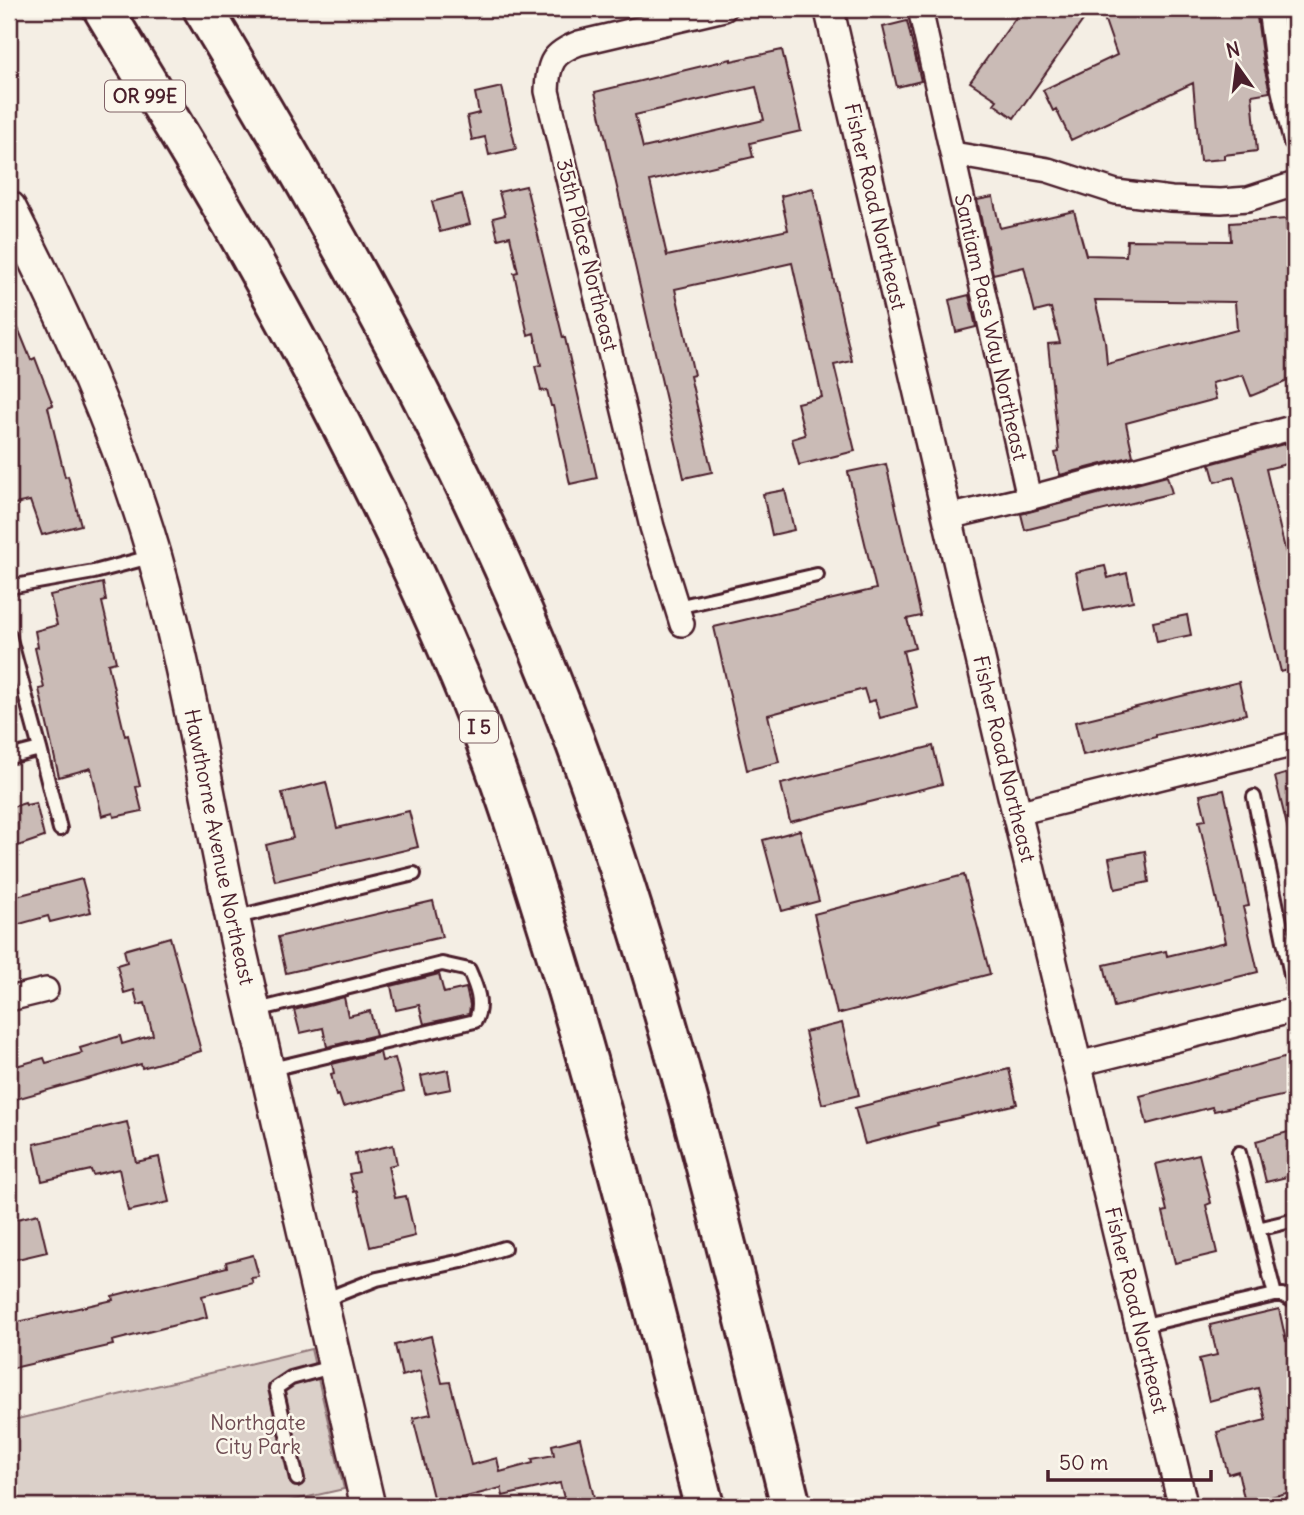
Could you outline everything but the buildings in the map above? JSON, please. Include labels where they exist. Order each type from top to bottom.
[{"type":"highway","name":"OR 99E","points":[[81,9],[209,184]]},
{"type":"highway","name":"I 5","points":[[103,9],[272,294],[345,431],[450,655],[515,824],[585,1049],[704,1506]]},
{"type":"highway","points":[[203,9],[378,311],[483,522],[561,704],[625,887],[660,1001],[731,1263],[791,1506]]},
{"type":"main road","name":"Hawthorne Avenue Northeast","points":[[9,208],[60,309],[99,398],[122,454],[154,556],[187,691],[253,1011],[368,1506]]},
{"type":"street","name":"35th Place Northeast","points":[[679,616],[649,513],[547,90],[548,72],[554,58],[563,49],[579,43],[723,9]]},
{"type":"street","name":"Fisher Road Northeast","points":[[830,9],[1017,813],[1183,1506]]},
{"type":"street","name":"Santiam Pass Way Northeast","points":[[920,9],[1029,498]]},
{"type":"street","points":[[1270,9],[1277,60],[1295,139]]},
{"type":"street","points":[[953,154],[1048,170],[1116,192],[1171,199],[1248,199],[1295,184]]},
{"type":"street","points":[[948,517],[1295,427]]},
{"type":"street","points":[[1017,813],[1295,744]]},
{"type":"street","points":[[9,999],[46,990]]},
{"type":"street","points":[[1078,1064],[1295,1010]]},
{"type":"lane","points":[[9,587],[94,572],[154,556]]},
{"type":"lane","points":[[679,616],[817,575]]},
{"type":"lane","points":[[9,635],[60,829]]},
{"type":"lane","points":[[9,757],[40,749]]},
{"type":"lane","points":[[1254,797],[1295,994]]},
{"type":"lane","points":[[233,919],[414,874]]},
{"type":"lane","points":[[253,1011],[442,964],[468,970],[478,990],[479,1013],[475,1021],[267,1070]]},
{"type":"lane","points":[[1239,1153],[1275,1295]]},
{"type":"lane","points":[[1258,1229],[1295,1220]]},
{"type":"lane","points":[[321,1301],[377,1279],[463,1261],[504,1248]]},
{"type":"lane","points":[[1140,1326],[1275,1295],[1283,1295],[1295,1302]]},
{"type":"lane","points":[[297,1479],[276,1388],[291,1378],[336,1366]]},
{"type":"green space","name":"Northgate City Park","points":[[311,1349],[344,1489],[268,1506],[9,1506],[9,1421]]}]
